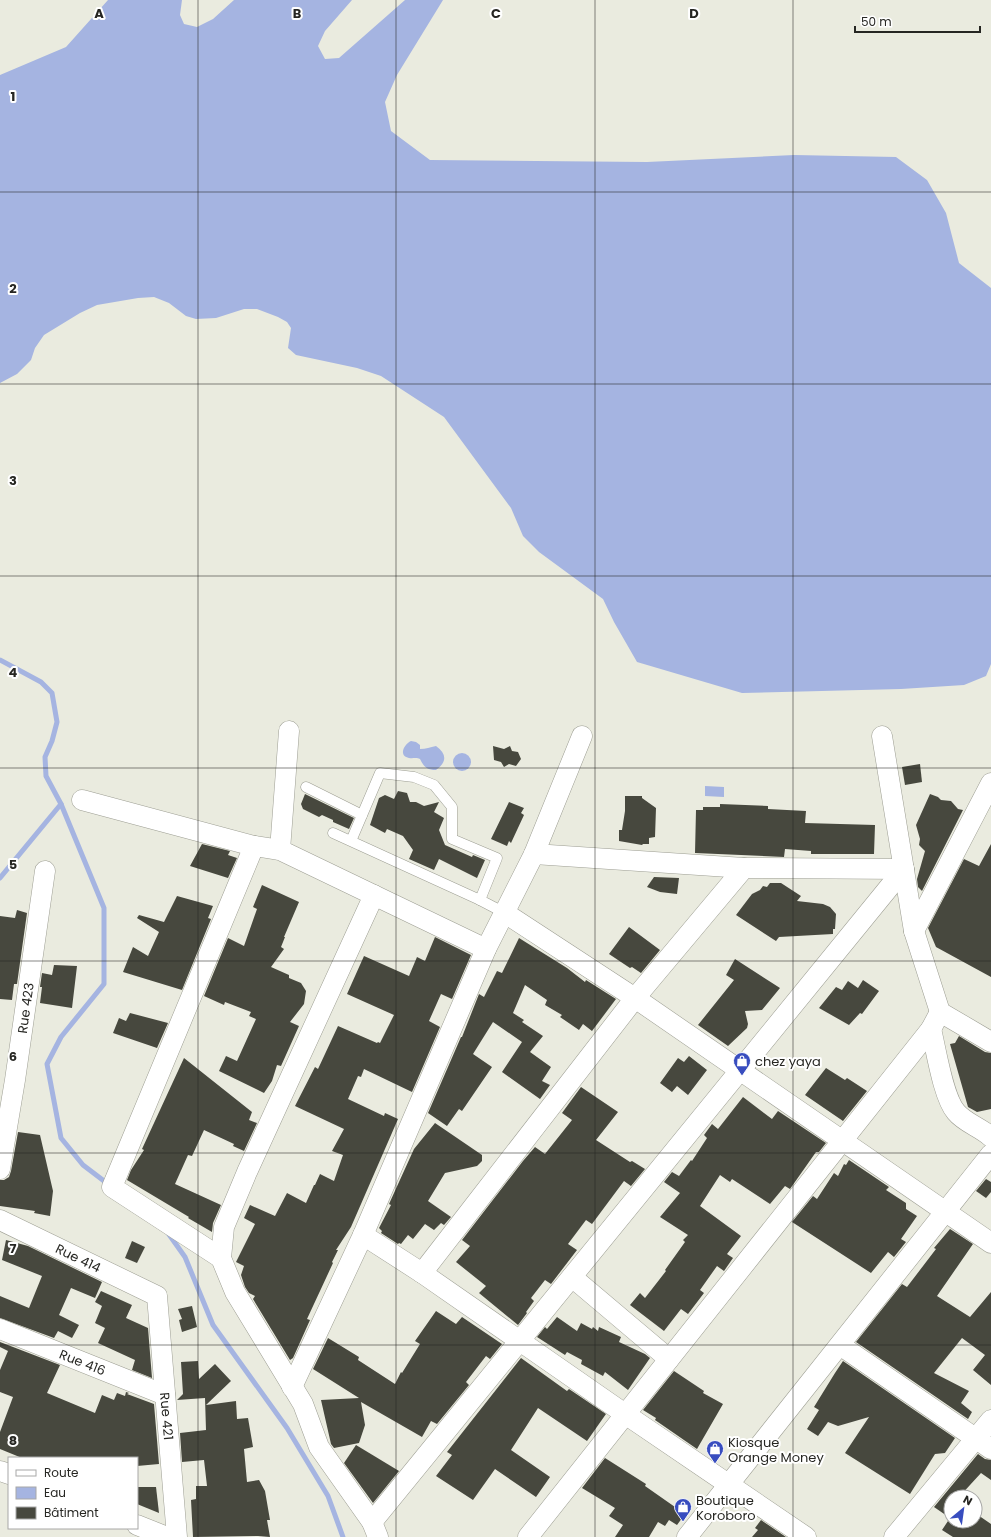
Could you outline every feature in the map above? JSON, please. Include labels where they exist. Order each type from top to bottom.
[{"type":"street","points":[[280,850],[290,731]]},
{"type":"street","points":[[292,1387],[363,1235],[486,949],[534,854],[582,736]]},
{"type":"street","points":[[882,736],[914,931],[935,1020],[948,1099],[956,1112],[966,1121],[984,1131],[991,1137]]},
{"type":"street","points":[[914,931],[991,783]]},
{"type":"street","points":[[82,800],[254,846],[280,850],[486,949]]},
{"type":"street","points":[[220,1258],[112,1188],[254,846]]},
{"type":"street","points":[[534,854],[744,868],[904,869]]},
{"type":"street","points":[[422,1273],[635,998],[744,868]]},
{"type":"street","points":[[374,895],[247,1172],[224,1228],[220,1258],[235,1292],[303,1404],[319,1446],[375,1530],[519,1341],[904,869]]},
{"type":"street","name":"Rue 423","points":[[0,1169],[7,1079],[45,870]]},
{"type":"street","points":[[505,913],[635,998],[991,1243]]},
{"type":"street","points":[[935,1020],[989,1036]]},
{"type":"street","points":[[528,1537],[935,1020]]},
{"type":"street","points":[[687,1537],[991,1154]]},
{"type":"street","name":"Rue 414","points":[[0,1220],[157,1296]]},
{"type":"street","points":[[363,1235],[422,1273],[728,1485],[806,1537]]},
{"type":"street","points":[[572,1277],[669,1359]]},
{"type":"street","name":"Rue 421","points":[[157,1296],[177,1537]]},
{"type":"street","name":"Rue 416","points":[[0,1329],[166,1395]]},
{"type":"street","points":[[840,1345],[984,1444]]},
{"type":"street","points":[[894,1537],[984,1444],[991,1420]]},
{"type":"street","points":[[138,1525],[167,1537]]},
{"type":"lane","points":[[351,841],[380,773],[414,777],[434,785],[452,807],[452,839],[497,858],[480,900]]},
{"type":"lane","points":[[306,787],[362,815]]},
{"type":"lane","points":[[333,833],[480,900],[505,913]]},
{"type":"water","points":[[108,0],[182,0],[180,15],[184,24],[197,27],[213,19],[234,0],[352,0],[325,31],[318,46],[325,59],[339,58],[405,0],[443,0],[397,75],[385,102],[391,131],[430,160],[647,162],[794,155],[896,157],[927,180],[946,213],[959,263],[991,288],[991,664],[986,676],[964,685],[901,689],[742,693],[637,662],[614,622],[603,599],[539,552],[523,536],[511,508],[444,417],[381,376],[357,368],[296,355],[288,348],[291,328],[287,322],[257,309],[244,309],[216,318],[196,319],[186,316],[169,303],[154,297],[138,298],[97,305],[80,313],[44,335],[35,348],[31,360],[17,374],[0,383],[0,75],[66,47]]},
{"type":"water","points":[[411,741],[420,745],[420,749],[436,746],[440,749],[444,755],[444,761],[440,767],[436,770],[428,769],[424,766],[420,759],[406,757],[403,750],[404,747]]},
{"type":"water","points":[[458,753],[466,753],[471,758],[469,769],[466,771],[458,771],[453,766],[453,758]]},
{"type":"water","points":[[705,786],[724,787],[724,797],[705,796]]},
{"type":"building","points":[[493,746],[504,749],[510,746],[512,751],[518,752],[521,759],[516,766],[509,764],[504,767],[501,762],[494,760]]},
{"type":"building","points":[[920,764],[922,782],[905,785],[902,767]]},
{"type":"building","points":[[398,791],[407,793],[410,802],[416,802],[424,806],[439,802],[434,812],[444,818],[439,830],[445,845],[472,857],[473,855],[485,860],[477,878],[439,859],[434,870],[409,859],[413,850],[403,836],[387,829],[385,833],[370,825],[379,798],[385,795],[394,799]]},
{"type":"building","points":[[305,794],[354,818],[349,829],[322,815],[319,817],[303,809],[301,804]]},
{"type":"building","points":[[930,794],[941,800],[951,801],[958,809],[963,810],[922,891],[918,887],[917,879],[925,851],[919,845],[920,839],[916,825]]},
{"type":"building","points":[[625,796],[642,796],[642,798],[656,808],[655,837],[649,838],[649,844],[642,845],[619,841],[619,830],[622,830],[625,811]]},
{"type":"building","points":[[509,802],[524,808],[521,813],[524,815],[511,843],[509,841],[507,846],[491,839]]},
{"type":"building","points":[[720,804],[768,806],[768,809],[806,811],[805,823],[875,825],[874,854],[811,854],[811,851],[785,849],[784,857],[695,853],[696,810],[703,810],[703,807],[720,807]]},
{"type":"building","points":[[202,844],[230,851],[228,855],[237,858],[228,878],[190,866]]},
{"type":"building","points":[[991,844],[991,977],[936,947],[928,928],[964,859],[979,866]]},
{"type":"building","points":[[654,877],[679,878],[677,894],[660,892],[647,887]]},
{"type":"building","points":[[770,883],[781,883],[801,896],[797,901],[823,904],[830,907],[836,914],[835,929],[833,929],[833,934],[779,937],[776,941],[736,915],[752,894],[760,890],[763,886],[767,887]]},
{"type":"building","points":[[262,885],[299,902],[284,937],[281,947],[284,949],[271,967],[289,975],[289,978],[301,983],[306,991],[304,1004],[290,1022],[299,1026],[281,1066],[277,1065],[272,1081],[264,1093],[219,1071],[226,1056],[237,1061],[256,1019],[249,1016],[251,1012],[225,1002],[224,1005],[204,996],[228,938],[244,946],[257,909],[253,907]]},
{"type":"building","points":[[177,896],[213,906],[208,918],[211,919],[182,990],[123,972],[133,947],[148,956],[159,932],[137,918],[139,915],[164,922]]},
{"type":"building","points":[[17,910],[27,913],[17,984],[14,984],[12,1000],[0,999],[0,916],[15,918]]},
{"type":"building","points":[[629,927],[660,950],[641,973],[632,967],[630,968],[609,954]]},
{"type":"building","points":[[435,937],[471,955],[452,999],[441,994],[429,1021],[440,1027],[412,1092],[364,1069],[361,1077],[358,1076],[348,1099],[384,1116],[385,1113],[398,1119],[351,1227],[336,1250],[338,1250],[332,1262],[333,1263],[307,1319],[310,1320],[293,1358],[290,1360],[253,1299],[255,1296],[249,1293],[245,1287],[241,1275],[244,1266],[236,1262],[255,1224],[244,1218],[250,1205],[275,1216],[287,1193],[306,1203],[320,1174],[334,1181],[343,1155],[332,1151],[344,1129],[295,1106],[315,1067],[318,1069],[338,1026],[380,1043],[394,1015],[347,994],[364,956],[409,976],[417,957],[425,961]]},
{"type":"building","points":[[519,938],[567,968],[585,982],[586,980],[616,999],[592,1031],[583,1024],[579,1030],[560,1017],[562,1015],[545,1005],[547,1000],[525,985],[513,1013],[524,1020],[522,1022],[543,1036],[530,1052],[551,1067],[542,1081],[550,1085],[540,1099],[502,1072],[522,1042],[493,1022],[473,1054],[492,1067],[462,1111],[459,1109],[447,1126],[428,1113],[462,1037],[479,994],[484,997],[497,971],[502,973]]},
{"type":"building","points":[[735,959],[780,988],[762,1010],[745,1011],[748,1024],[747,1028],[728,1046],[698,1025],[734,980],[726,975]]},
{"type":"building","points":[[54,965],[77,966],[72,1008],[40,1003],[42,973],[52,975]]},
{"type":"building","points":[[863,980],[879,991],[862,1014],[860,1013],[849,1025],[819,1008],[836,987],[842,990],[848,981],[858,988]]},
{"type":"building","points":[[130,1013],[168,1023],[157,1048],[113,1033],[119,1018],[126,1021]]},
{"type":"building","points":[[959,1036],[985,1052],[991,1053],[991,1109],[977,1112],[968,1107],[950,1044],[955,1043]]},
{"type":"building","points":[[689,1056],[707,1070],[688,1095],[677,1086],[672,1092],[660,1083],[678,1058],[684,1062]]},
{"type":"building","points":[[184,1058],[252,1112],[249,1120],[257,1123],[244,1151],[233,1146],[234,1144],[204,1130],[192,1156],[188,1155],[175,1184],[221,1205],[213,1223],[212,1232],[127,1180],[131,1170],[144,1150],[142,1149]]},
{"type":"building","points":[[826,1068],[845,1080],[847,1078],[867,1091],[843,1121],[805,1095]]},
{"type":"building","points":[[581,1087],[618,1112],[596,1140],[630,1162],[632,1161],[645,1169],[631,1186],[624,1181],[592,1224],[586,1220],[568,1244],[577,1250],[551,1284],[545,1280],[531,1298],[534,1301],[518,1325],[479,1293],[486,1286],[456,1262],[470,1246],[462,1240],[523,1161],[535,1147],[545,1154],[572,1120],[562,1113]]},
{"type":"building","points":[[743,1097],[772,1119],[778,1111],[826,1143],[819,1152],[816,1152],[790,1189],[785,1186],[770,1204],[732,1179],[730,1182],[720,1175],[700,1206],[741,1236],[727,1254],[733,1258],[724,1271],[717,1266],[700,1290],[704,1293],[688,1314],[681,1309],[664,1331],[630,1305],[640,1293],[645,1298],[666,1271],[665,1270],[685,1242],[683,1240],[688,1235],[660,1217],[680,1193],[664,1182],[672,1172],[679,1176],[691,1160],[692,1161],[707,1138],[704,1135],[712,1124],[718,1129]]},
{"type":"building","points":[[435,1123],[482,1155],[482,1161],[477,1166],[445,1173],[428,1201],[451,1217],[444,1225],[441,1223],[434,1230],[425,1224],[413,1239],[408,1235],[401,1244],[398,1244],[381,1233],[382,1231],[379,1228],[391,1205],[389,1204],[414,1149]]},
{"type":"building","points":[[18,1132],[40,1135],[53,1191],[50,1216],[34,1213],[35,1211],[0,1206],[0,1180],[4,1180],[9,1177]]},
{"type":"building","points":[[849,1160],[889,1187],[886,1190],[906,1203],[906,1209],[917,1216],[901,1239],[906,1242],[894,1257],[888,1252],[871,1273],[792,1222],[813,1196],[817,1199],[834,1173],[838,1176],[844,1164],[846,1165]]},
{"type":"building","points":[[986,1179],[991,1182],[991,1192],[986,1198],[976,1191]]},
{"type":"building","points":[[950,1229],[973,1244],[937,1296],[970,1317],[991,1292],[991,1385],[973,1370],[985,1355],[962,1338],[934,1373],[969,1391],[961,1403],[972,1412],[968,1419],[856,1342],[902,1284],[907,1287],[936,1249],[934,1248]]},
{"type":"building","points":[[6,1240],[28,1246],[102,1282],[95,1298],[71,1288],[59,1315],[79,1325],[72,1338],[58,1331],[54,1338],[0,1318],[0,1296],[29,1308],[42,1276],[2,1260]]},
{"type":"building","points":[[132,1241],[145,1247],[137,1263],[125,1258]]},
{"type":"building","points":[[101,1291],[132,1305],[126,1318],[148,1328],[152,1378],[132,1370],[135,1360],[98,1343],[105,1328],[95,1323],[102,1306],[95,1302]]},
{"type":"building","points":[[192,1306],[197,1327],[182,1332],[179,1320],[182,1319],[178,1309]]},
{"type":"building","points":[[436,1311],[456,1324],[462,1317],[502,1344],[490,1359],[486,1356],[466,1382],[469,1385],[437,1424],[431,1421],[422,1437],[361,1402],[365,1425],[359,1443],[334,1448],[331,1444],[321,1400],[359,1398],[313,1369],[328,1338],[359,1357],[358,1360],[395,1384],[401,1372],[402,1373],[420,1344],[415,1341]]},
{"type":"building","points":[[557,1317],[577,1331],[581,1323],[592,1329],[593,1327],[598,1331],[599,1327],[621,1337],[619,1342],[645,1354],[650,1358],[628,1390],[605,1372],[603,1376],[581,1364],[582,1360],[567,1352],[565,1355],[537,1337],[545,1327],[547,1329]]},
{"type":"building","points":[[0,1342],[60,1365],[47,1393],[95,1413],[102,1395],[114,1400],[117,1393],[125,1396],[126,1392],[129,1393],[127,1394],[154,1404],[159,1464],[138,1466],[138,1457],[20,1457],[0,1449],[0,1432],[13,1397],[0,1392],[0,1370],[8,1351],[0,1347]]},
{"type":"building","points":[[521,1358],[567,1391],[569,1389],[606,1414],[587,1441],[538,1408],[511,1450],[550,1477],[536,1497],[495,1469],[473,1500],[436,1476],[452,1455],[447,1452]]},
{"type":"building","points":[[198,1361],[199,1379],[215,1364],[231,1381],[206,1405],[236,1401],[237,1419],[248,1418],[253,1447],[244,1449],[247,1482],[259,1480],[265,1491],[270,1520],[267,1520],[270,1537],[193,1537],[191,1500],[196,1499],[196,1486],[207,1486],[204,1460],[182,1462],[180,1433],[206,1430],[205,1398],[177,1400],[183,1394],[181,1362]]},
{"type":"building","points":[[843,1361],[955,1438],[945,1453],[935,1454],[910,1494],[845,1453],[869,1417],[838,1426],[828,1422],[818,1436],[807,1429],[819,1410],[814,1407]]},
{"type":"building","points":[[674,1371],[704,1391],[703,1393],[723,1404],[697,1449],[643,1410]]},
{"type":"building","points":[[356,1445],[399,1471],[373,1503],[344,1463]]},
{"type":"building","points":[[978,1454],[985,1459],[991,1460],[991,1480],[981,1473],[966,1489],[949,1489]]},
{"type":"building","points":[[605,1458],[646,1484],[645,1486],[685,1514],[677,1525],[669,1520],[665,1526],[658,1522],[649,1537],[615,1537],[623,1525],[609,1516],[615,1508],[582,1488]]},
{"type":"building","points":[[138,1487],[156,1487],[159,1513],[138,1504]]},
{"type":"building","points":[[943,1496],[943,1513],[934,1507]]},
{"type":"building","points":[[983,1518],[991,1524],[991,1537],[953,1537],[942,1530],[943,1528],[983,1529]]},
{"type":"building","points":[[761,1520],[786,1537],[752,1537],[758,1530],[755,1528]]},
{"type":"waterway","points":[[0,660],[41,682],[52,693],[57,722],[52,741],[45,757],[46,776],[61,804],[104,908],[104,984],[61,1037],[47,1064],[61,1138],[83,1165],[108,1184]]},
{"type":"waterway","points":[[0,878],[61,804]]},
{"type":"waterway","points":[[168,1233],[185,1257],[213,1325],[287,1428],[328,1496],[343,1537]]},
{"type":"place","name":"chez yaya","points":[[742,1076]]},
{"type":"place","name":"Kiosque Orange Money","points":[[715,1464]]},
{"type":"place","name":"Boutique Koroboro","points":[[683,1522]]}]
